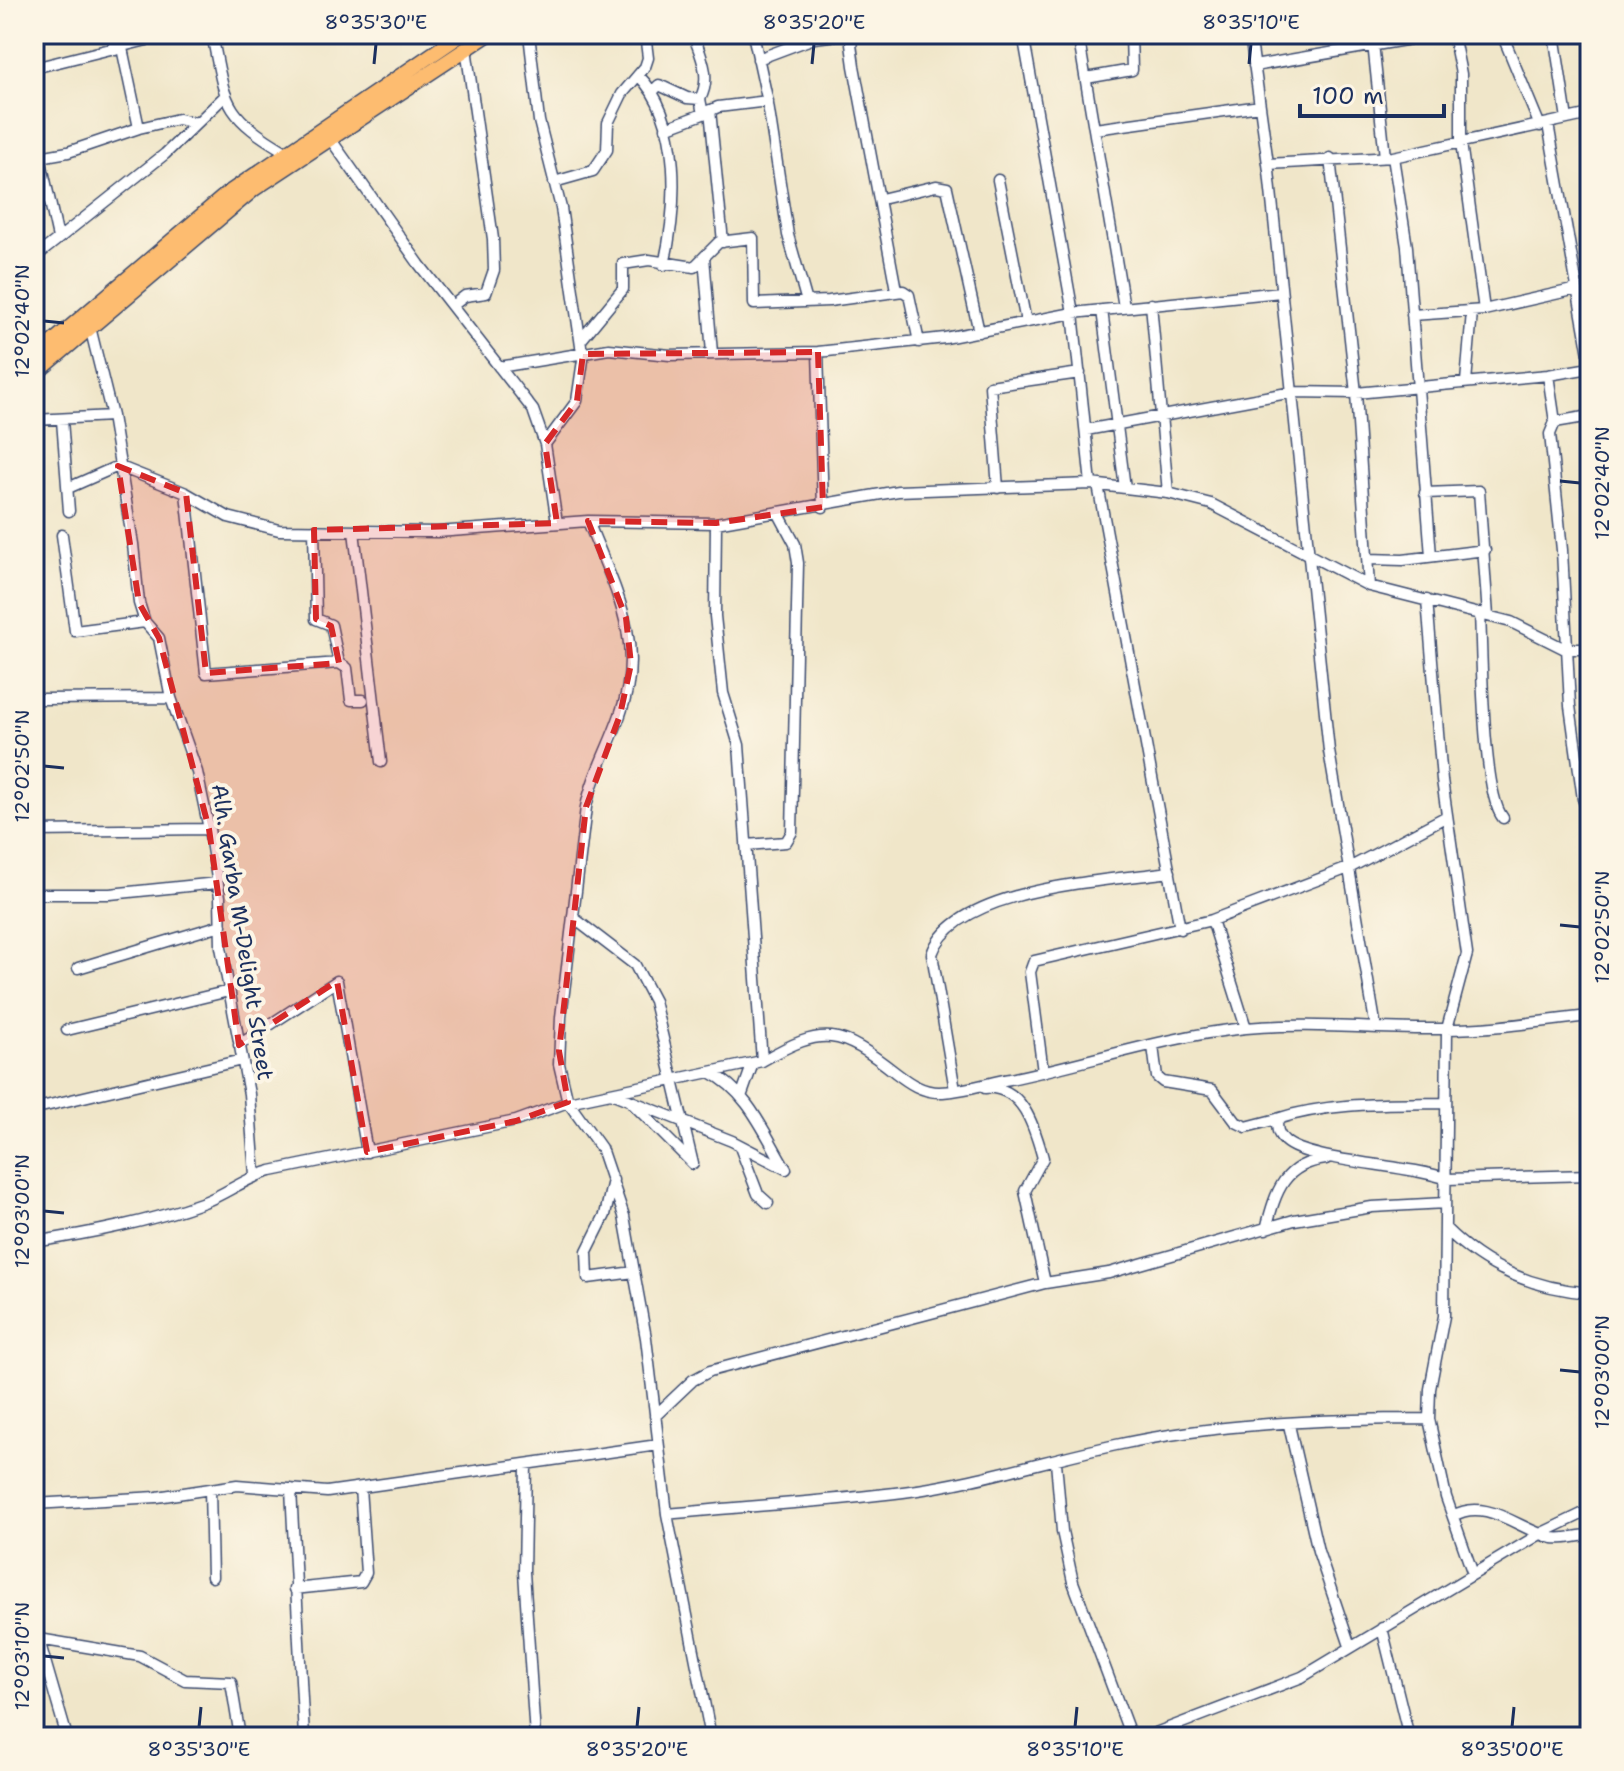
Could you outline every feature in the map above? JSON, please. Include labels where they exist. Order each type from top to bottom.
[{"type":"main road","points":[[34,358],[168,242],[286,152],[464,41],[489,34]]},
{"type":"main road","points":[[34,375],[254,189],[464,41]]},
{"type":"street","points":[[112,34],[119,49],[139,128]]},
{"type":"street","points":[[34,68],[171,34]]},
{"type":"street","points":[[212,34],[226,95],[235,117],[286,152]]},
{"type":"street","points":[[529,34],[539,121],[554,182],[583,354],[577,401],[545,444]]},
{"type":"street","points":[[554,182],[593,171],[607,150],[608,123],[622,94],[648,58],[645,34]]},
{"type":"street","points":[[693,34],[704,67],[706,87],[700,99]]},
{"type":"street","points":[[753,34],[768,101],[788,235],[807,302]]},
{"type":"street","points":[[758,59],[814,36],[846,34]]},
{"type":"street","points":[[855,34],[851,44],[854,66],[896,290]]},
{"type":"street","points":[[1023,34],[1073,313],[1094,485],[1180,929]]},
{"type":"street","points":[[1078,34],[1124,307]]},
{"type":"street","points":[[1086,78],[1132,70],[1131,34]]},
{"type":"street","points":[[1250,34],[1268,164],[1329,751],[1376,1028]]},
{"type":"street","points":[[1254,66],[1404,36],[1440,34]]},
{"type":"street","points":[[1453,34],[1463,97],[1461,143],[1484,310]]},
{"type":"street","points":[[1502,34],[1544,125],[1577,289],[1585,306],[1590,360]]},
{"type":"street","points":[[1554,34],[1567,119]]},
{"type":"street","points":[[452,306],[465,296],[486,293],[494,270],[493,239],[464,41]]},
{"type":"street","points":[[1373,43],[1389,157],[1407,247],[1431,556]]},
{"type":"street","points":[[638,75],[654,90],[666,128],[675,208],[664,265]]},
{"type":"street","points":[[654,90],[659,85],[687,98],[700,99]]},
{"type":"street","points":[[34,258],[165,154],[226,95]]},
{"type":"street","points":[[700,99],[707,112],[723,242]]},
{"type":"street","points":[[666,128],[707,112],[768,101]]},
{"type":"street","points":[[1095,129],[1260,106]]},
{"type":"street","points":[[1268,164],[1330,158],[1389,157],[1590,114]]},
{"type":"street","points":[[58,238],[37,158],[68,152],[139,128],[178,119],[197,123]]},
{"type":"street","points":[[329,137],[452,306],[533,410],[545,444],[557,523]]},
{"type":"street","points":[[1330,158],[1356,393],[1369,586]]},
{"type":"street","points":[[998,180],[1026,322]]},
{"type":"street","points":[[881,199],[936,186],[947,188],[979,332]]},
{"type":"street","points":[[581,340],[623,289],[623,264],[649,260],[664,265],[694,267],[723,242],[753,238],[754,304],[807,302],[896,290],[909,295],[919,342]]},
{"type":"street","points":[[704,257],[712,353]]},
{"type":"street","points":[[1412,315],[1472,312],[1577,289]]},
{"type":"street","points":[[499,367],[627,349],[670,355],[818,352],[919,342],[1073,313],[1281,292]]},
{"type":"street","points":[[1151,304],[1168,493]]},
{"type":"street","points":[[1102,310],[1125,488]]},
{"type":"street","points":[[1466,382],[1472,312]]},
{"type":"street","name":"Alh. Garba M-Delight Street","points":[[90,327],[112,416],[133,544],[136,589],[145,622],[159,638],[171,698],[197,772],[209,829],[255,1175]]},
{"type":"street","points":[[818,352],[823,507]]},
{"type":"street","points":[[1086,430],[1293,392],[1356,393],[1548,375],[1590,368]]},
{"type":"street","points":[[998,488],[990,386],[1080,373]]},
{"type":"street","points":[[1548,375],[1555,422],[1550,446],[1562,550],[1565,649],[1580,783],[1590,817]]},
{"type":"street","points":[[34,420],[112,416]]},
{"type":"street","points":[[1555,422],[1590,416]]},
{"type":"street","points":[[62,420],[69,511]]},
{"type":"street","points":[[68,488],[118,466],[186,493],[228,517],[253,525],[314,530],[437,532],[588,521],[716,523],[823,507],[898,491],[1094,485],[1125,488],[1168,493],[1211,504],[1238,515],[1309,557],[1369,586],[1511,622],[1565,649],[1590,649]]},
{"type":"street","points":[[1425,493],[1479,491],[1485,550],[1489,767],[1497,811],[1503,818]]},
{"type":"street","points":[[186,493],[206,673],[339,663],[347,668],[351,700],[363,700]]},
{"type":"street","points":[[746,845],[786,842],[792,837],[798,563],[795,544],[779,514]]},
{"type":"street","points":[[588,521],[626,618],[631,664],[620,715],[591,781],[559,1051],[568,1102],[601,1148],[613,1179],[634,1272],[667,1514],[711,1737]]},
{"type":"street","points":[[716,523],[715,616],[723,693],[739,745],[758,1062],[742,1094]]},
{"type":"street","points":[[314,530],[316,619],[331,625],[339,663]]},
{"type":"street","points":[[354,531],[381,762]]},
{"type":"street","points":[[62,535],[75,631],[145,622]]},
{"type":"street","points":[[1368,559],[1485,550]]},
{"type":"street","points":[[1427,600],[1447,816],[1467,954],[1447,1029],[1444,1316],[1430,1389],[1429,1419],[1453,1516],[1473,1574]]},
{"type":"street","points":[[42,699],[171,698]]},
{"type":"street","points":[[1043,1072],[1030,972],[1034,961],[1212,920],[1351,867],[1447,816]]},
{"type":"street","points":[[34,831],[209,829]]},
{"type":"street","points":[[955,1090],[932,954],[936,940],[952,926],[994,904],[1046,889],[1170,872]]},
{"type":"street","points":[[34,894],[110,894],[217,883]]},
{"type":"street","points":[[575,919],[635,965],[654,1001],[693,1164],[632,1103]]},
{"type":"street","points":[[1212,920],[1246,1028]]},
{"type":"street","points":[[78,968],[221,925]]},
{"type":"street","points":[[239,1045],[337,981],[367,1152]]},
{"type":"street","points":[[67,1030],[229,991]]},
{"type":"street","points":[[955,1090],[1246,1028],[1335,1025],[1447,1029],[1590,1016]]},
{"type":"street","points":[[34,1242],[116,1227],[204,1202],[255,1175],[516,1121],[568,1102],[758,1062],[816,1035],[832,1035],[874,1056],[910,1084],[928,1092],[993,1088],[1010,1095],[1031,1115],[1043,1158],[1025,1191],[1045,1283]]},
{"type":"street","points":[[1153,1046],[1157,1077],[1163,1082],[1212,1090],[1236,1122],[1246,1127],[1359,1105],[1445,1103]]},
{"type":"street","points":[[41,1107],[242,1060]]},
{"type":"street","points":[[611,1093],[680,1119],[786,1169],[742,1094],[730,1082],[710,1072]]},
{"type":"street","points":[[1277,1119],[1277,1131],[1286,1143],[1332,1158],[1425,1171],[1447,1179],[1590,1175]]},
{"type":"street","points":[[740,1147],[758,1194],[768,1203]]},
{"type":"street","points":[[1266,1229],[1272,1203],[1285,1179],[1302,1162],[1332,1158]]},
{"type":"street","points":[[613,1179],[605,1215],[587,1251],[588,1278],[634,1272]]},
{"type":"street","points":[[655,1416],[693,1380],[710,1371],[1045,1283],[1109,1273],[1266,1229],[1372,1207],[1445,1203]]},
{"type":"street","points":[[1445,1228],[1481,1259],[1525,1281],[1590,1293]]},
{"type":"street","points":[[667,1514],[904,1492],[1056,1462],[1114,1445],[1182,1434],[1348,1419],[1429,1419]]},
{"type":"street","points":[[1289,1425],[1318,1551],[1350,1646]]},
{"type":"street","points":[[34,1504],[157,1497],[237,1485],[310,1493],[658,1445]]},
{"type":"street","points":[[1056,1462],[1062,1531],[1073,1582],[1131,1737]]},
{"type":"street","points":[[526,1465],[524,1572],[535,1737]]},
{"type":"street","points":[[294,1589],[361,1582],[366,1573],[360,1488]]},
{"type":"street","points":[[210,1489],[212,1577]]},
{"type":"street","points":[[291,1489],[304,1737]]},
{"type":"street","points":[[1453,1516],[1473,1509],[1560,1538],[1590,1535]]},
{"type":"street","points":[[1145,1737],[1302,1677],[1542,1533],[1590,1510]]},
{"type":"street","points":[[34,1623],[67,1737]]},
{"type":"street","points":[[1382,1628],[1409,1737]]},
{"type":"street","points":[[39,1639],[140,1656],[185,1680],[231,1682],[240,1737]]},
{"type":"highlighted area","points":[[818,352],[823,507],[716,523],[588,521],[626,618],[631,664],[620,715],[586,807],[559,1051],[568,1102],[516,1121],[367,1152],[337,981],[239,1045],[209,829],[159,638],[139,603],[118,466],[186,493],[206,673],[339,663],[331,626],[316,619],[314,530],[557,523],[545,444],[577,401],[583,354]]}]
